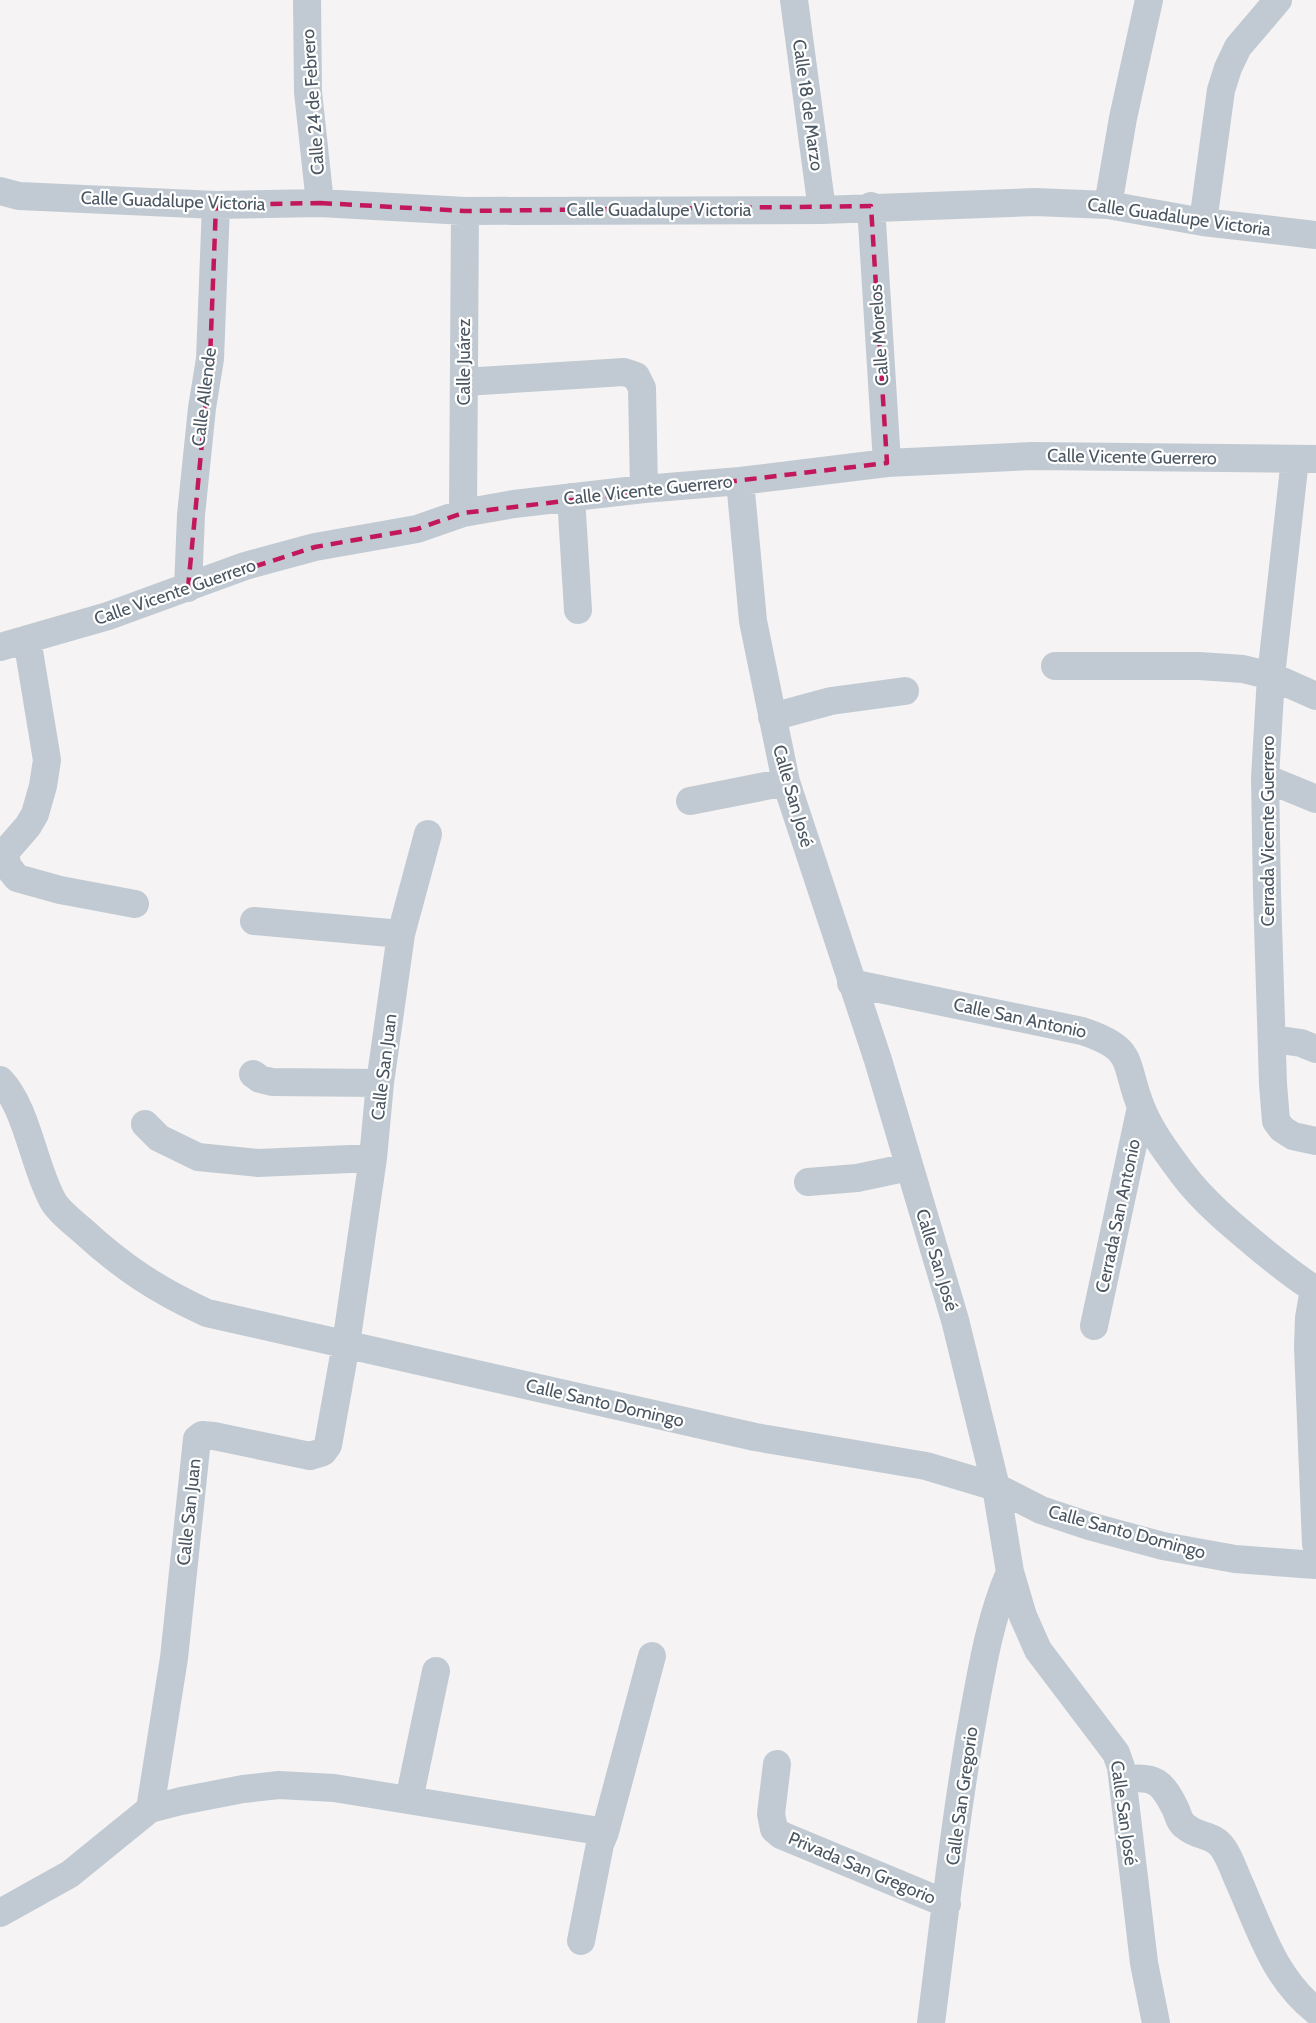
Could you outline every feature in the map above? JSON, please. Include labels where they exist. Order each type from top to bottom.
[{"type":"street","name":"Calle 24 de Febrero","points":[[307,0],[308,92],[320,203]]},
{"type":"street","name":"Calle 18 de Marzo","points":[[794,0],[822,210]]},
{"type":"street","points":[[1108,205],[1123,118],[1149,0]]},
{"type":"street","points":[[1203,222],[1221,90],[1228,68],[1238,46],[1278,0]]},
{"type":"street","name":"Calle Guadalupe Victoria","points":[[0,191],[19,196],[216,205],[320,203],[465,211],[822,210],[871,206],[1035,202],[1108,205],[1203,222],[1316,235]]},
{"type":"street","name":"Calle Allende","points":[[188,588],[191,515],[202,408],[210,359],[216,205]]},
{"type":"street","name":"Calle Morelos","points":[[871,206],[887,463]]},
{"type":"street","name":"Calle Juárez","points":[[463,513],[465,211]]},
{"type":"street","points":[[464,382],[624,372],[636,376],[642,388],[644,489]]},
{"type":"street","name":"Calle Vicente Guerrero","points":[[0,647],[108,616],[245,566],[295,552],[417,529],[463,513],[514,504],[740,481],[887,463],[1033,456],[1306,459]]},
{"type":"street","name":"Cerrada Vicente Guerrero","points":[[1306,459],[1271,675],[1265,778],[1276,1121],[1282,1129],[1293,1136],[1316,1141]]},
{"type":"street","name":"Calle San José","points":[[740,481],[753,621],[786,782],[878,1060],[955,1320],[996,1487],[1010,1572],[1031,1638],[1116,1753],[1123,1780],[1144,1963],[1156,2023]]},
{"type":"street","points":[[572,497],[578,610]]},
{"type":"street","points":[[27,639],[47,760],[44,786],[35,813],[28,826],[8,849],[5,859],[17,878],[60,890],[135,904]]},
{"type":"street","points":[[1055,666],[1199,666],[1243,669],[1271,675],[1316,696]]},
{"type":"street","points":[[772,717],[831,701],[905,691]]},
{"type":"street","points":[[1265,778],[1316,798]]},
{"type":"street","points":[[690,801],[786,782]]},
{"type":"street","name":"Calle San Juan","points":[[150,1809],[174,1658],[197,1439],[202,1435],[207,1435],[310,1456],[323,1452],[328,1445],[346,1344],[373,1158],[401,934],[428,834]]},
{"type":"street","points":[[254,921],[401,934]]},
{"type":"street","name":"Calle San Antonio","points":[[851,983],[1082,1030],[1102,1037],[1122,1052],[1133,1076],[1141,1107],[1156,1137],[1184,1176],[1213,1208],[1256,1245],[1315,1289]]},
{"type":"street","points":[[1273,1039],[1301,1043],[1316,1049]]},
{"type":"street","points":[[253,1074],[260,1079],[272,1082],[381,1083]]},
{"type":"street","name":"Calle Santo Domingo","points":[[0,1080],[18,1109],[53,1202],[103,1250],[134,1274],[169,1296],[207,1313],[755,1437],[926,1466],[996,1487],[1041,1510],[1163,1546],[1235,1559],[1316,1565]]},
{"type":"street","name":"Cerrada San Antonio","points":[[1094,1326],[1141,1107]]},
{"type":"street","points":[[145,1124],[159,1138],[198,1157],[258,1163],[373,1158]]},
{"type":"street","points":[[808,1182],[858,1178],[909,1167]]},
{"type":"street","points":[[1315,1289],[1309,1318],[1308,1347],[1316,1544]]},
{"type":"street","name":"Calle San Gregorio","points":[[931,2023],[962,1778],[986,1646],[1010,1572]]},
{"type":"street","points":[[581,1941],[593,1872],[652,1656]]},
{"type":"street","points":[[409,1800],[436,1671]]},
{"type":"street","name":"Privada San Gregorio","points":[[777,1764],[771,1814],[774,1829],[781,1834],[947,1904]]},
{"type":"street","points":[[1123,1780],[1138,1777],[1158,1782],[1169,1795],[1183,1826],[1200,1835],[1214,1837],[1224,1849],[1264,1944],[1286,1981],[1304,2002],[1316,2011]]},
{"type":"street","points":[[0,1913],[70,1874],[150,1809],[181,1800],[279,1785],[334,1788],[605,1832]]},
{"type":"highlighted area","points":[[320,203],[465,211],[871,206],[887,463],[463,513],[417,529],[315,547],[188,588],[210,359],[216,205]]}]
